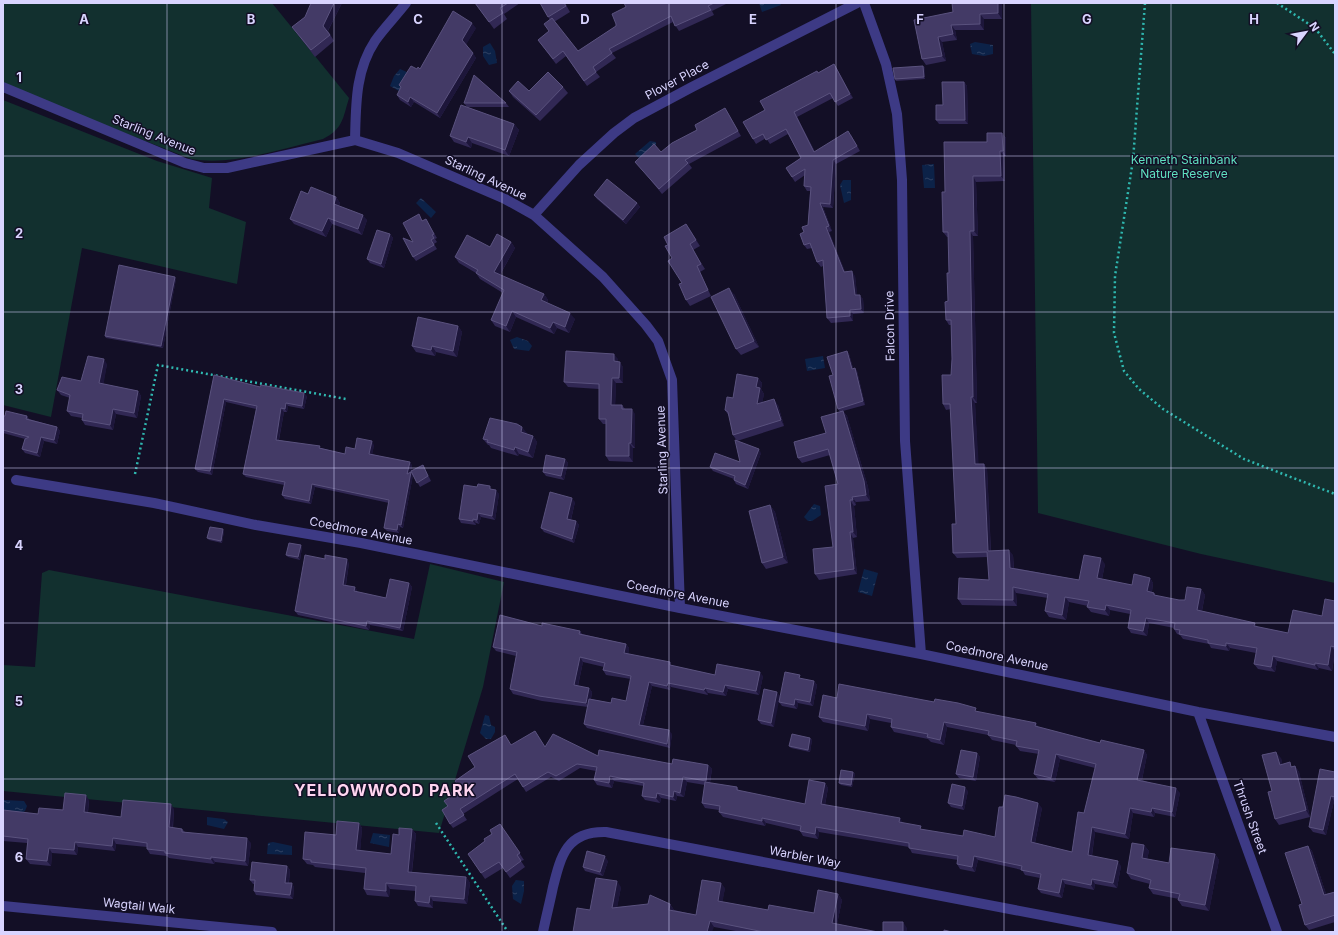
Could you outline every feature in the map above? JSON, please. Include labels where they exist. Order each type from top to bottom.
[{"type":"street","points":[[355,140],[356,97],[363,67],[374,42],[406,3]]},
{"type":"street","name":"Plover Place","points":[[534,215],[579,165],[614,133],[634,118],[857,3]]},
{"type":"street","name":"Falcon Drive","points":[[864,3],[886,64],[897,114],[902,180],[905,441],[921,654]]},
{"type":"street","name":"Starling Avenue","points":[[3,87],[184,164],[204,168],[227,168],[355,140],[398,153],[505,199],[534,215],[603,277],[646,325],[658,341],[665,357],[672,380],[680,608]]},
{"type":"street","name":"Coedmore Avenue","points":[[16,480],[154,503],[256,525],[361,543],[680,608],[921,654],[1198,712],[1335,737]]},
{"type":"street","name":"Thrush Street","points":[[1198,712],[1277,932]]},
{"type":"street","name":"Warbler Way","points":[[543,932],[559,860],[566,848],[574,840],[596,832],[606,832],[1130,932]]},
{"type":"street","name":"Wagtail Walk","points":[[3,906],[272,932]]},
{"type":"path","points":[[1145,3],[1133,160],[1115,276],[1114,333],[1124,371],[1139,389],[1163,409],[1212,441],[1244,459],[1335,494]]},
{"type":"path","points":[[1277,3],[1315,28],[1335,54]]},
{"type":"path","points":[[135,474],[158,365],[346,399]]},
{"type":"path","points":[[436,823],[508,932]]},
{"type":"green space","points":[[3,3],[272,3],[349,98],[338,127],[330,135],[323,139],[274,152],[240,158],[207,161],[191,159],[3,85]]},
{"type":"green space","name":"Kenneth Stainbank Nature Reserve","points":[[1031,3],[1335,3],[1335,583],[1201,554],[1038,513]]},
{"type":"green space","points":[[3,100],[157,161],[212,178],[209,208],[246,222],[237,284],[82,248],[51,417],[3,405]]},
{"type":"green space","points":[[430,564],[504,582],[483,687],[439,833],[3,791],[3,665],[35,667],[42,573],[49,570],[414,639]]},
{"type":"water","points":[[759,3],[780,3],[781,5],[762,12]]},
{"type":"water","points":[[975,42],[993,45],[993,54],[984,56],[972,54],[970,44]]},
{"type":"water","points":[[490,43],[495,51],[497,63],[489,65],[483,56],[483,47]]},
{"type":"water","points":[[400,69],[409,73],[399,91],[390,86],[394,76]]},
{"type":"water","points":[[650,141],[656,142],[656,148],[642,161],[635,154]]},
{"type":"water","points":[[934,164],[935,188],[924,188],[922,165]]},
{"type":"water","points":[[843,180],[851,180],[851,200],[844,203],[840,185]]},
{"type":"water","points":[[421,198],[436,212],[431,218],[416,203]]},
{"type":"water","points":[[517,337],[528,341],[532,346],[529,351],[514,349],[510,340]]},
{"type":"water","points":[[823,356],[825,368],[807,371],[805,359]]},
{"type":"water","points":[[814,504],[820,506],[821,515],[812,521],[808,521],[804,517]]},
{"type":"water","points":[[864,569],[878,573],[872,596],[858,592]]},
{"type":"water","points":[[485,715],[489,716],[491,725],[495,727],[495,732],[491,739],[486,739],[480,733]]},
{"type":"water","points":[[4,800],[24,801],[27,806],[25,811],[22,813],[3,810]]},
{"type":"water","points":[[207,817],[224,819],[228,822],[224,829],[207,825]]},
{"type":"water","points":[[373,833],[390,835],[389,847],[370,843]]},
{"type":"water","points":[[273,842],[292,846],[292,855],[267,854],[268,843]]},
{"type":"water","points":[[516,880],[524,881],[524,891],[521,904],[513,899],[512,886]]},
{"type":"building","points":[[311,3],[334,3],[323,26],[330,35],[311,50],[292,27],[305,17]]},
{"type":"building","points":[[475,3],[508,3],[500,8],[503,13],[489,22]]},
{"type":"building","points":[[540,3],[564,3],[566,6],[548,17]]},
{"type":"building","points":[[624,3],[714,3],[708,6],[711,10],[675,26],[671,16],[609,49],[612,53],[593,67],[596,72],[584,81],[563,51],[553,59],[538,40],[549,31],[544,24],[552,18],[578,51],[616,26],[612,14],[626,7]]},
{"type":"building","points":[[952,3],[998,3],[998,13],[980,14],[980,24],[951,25],[953,34],[938,37],[942,56],[922,59],[914,20],[953,12]]},
{"type":"building","points":[[453,11],[472,23],[462,40],[473,53],[437,113],[410,97],[408,102],[397,95],[401,87],[399,85],[411,66],[417,69],[418,67],[420,69]]},
{"type":"building","points":[[834,64],[850,94],[835,102],[830,93],[794,112],[814,152],[848,131],[857,146],[833,160],[830,204],[820,203],[829,226],[826,227],[844,272],[852,271],[855,295],[860,295],[861,309],[850,310],[850,316],[827,318],[823,260],[817,262],[810,243],[804,245],[800,234],[804,232],[802,227],[808,225],[811,187],[804,186],[805,169],[792,177],[786,168],[801,158],[786,129],[766,140],[763,134],[753,139],[743,122],[765,110],[760,101],[817,71],[818,73]]},
{"type":"building","points":[[923,66],[924,77],[895,79],[893,68]]},
{"type":"building","points":[[548,72],[563,87],[536,115],[509,91],[518,81],[529,91]]},
{"type":"building","points":[[474,75],[506,103],[464,103]]},
{"type":"building","points":[[942,82],[964,82],[965,120],[936,120],[936,105],[943,105]]},
{"type":"building","points":[[461,105],[514,124],[505,150],[468,137],[466,142],[450,136]]},
{"type":"building","points":[[725,108],[738,131],[685,160],[688,163],[659,189],[635,162],[654,144],[661,152],[672,143],[697,130],[695,125]]},
{"type":"building","points":[[987,133],[1002,133],[1003,151],[1000,151],[1001,176],[973,176],[974,231],[970,231],[973,397],[971,397],[975,464],[984,464],[988,551],[1009,550],[1010,568],[1079,580],[1084,555],[1101,558],[1097,578],[1132,585],[1134,574],[1150,578],[1147,591],[1154,593],[1154,595],[1179,600],[1185,600],[1187,587],[1201,589],[1197,610],[1255,623],[1254,626],[1288,633],[1293,610],[1322,616],[1325,599],[1335,601],[1335,647],[1331,646],[1328,665],[1315,663],[1315,665],[1273,656],[1271,667],[1254,664],[1257,648],[1226,643],[1226,646],[1208,643],[1208,640],[1179,634],[1180,630],[1174,629],[1175,623],[1146,618],[1143,631],[1128,628],[1131,610],[1106,605],[1105,610],[1087,607],[1089,601],[1065,597],[1062,615],[1045,611],[1048,594],[1013,587],[1013,600],[958,599],[959,578],[989,580],[987,552],[953,553],[952,524],[956,524],[950,404],[943,404],[942,375],[951,375],[952,359],[951,320],[946,320],[945,302],[948,301],[947,273],[949,273],[948,232],[943,232],[942,192],[945,192],[944,142],[987,142]]},
{"type":"building","points":[[607,179],[637,203],[623,220],[594,195]]},
{"type":"building","points":[[311,187],[336,197],[334,204],[363,215],[358,229],[328,218],[322,231],[290,219],[301,191],[308,194]]},
{"type":"building","points":[[419,214],[422,221],[426,219],[434,234],[432,235],[434,238],[431,240],[434,245],[413,257],[403,238],[413,242],[403,223]]},
{"type":"building","points":[[686,224],[696,240],[690,244],[701,264],[697,266],[708,290],[686,300],[679,284],[682,283],[668,261],[672,258],[665,246],[668,245],[664,237]]},
{"type":"building","points":[[377,230],[390,234],[381,264],[367,259]]},
{"type":"building","points":[[497,234],[511,242],[494,272],[544,294],[541,300],[570,313],[565,327],[553,322],[550,328],[512,311],[506,326],[491,320],[504,290],[476,273],[478,270],[455,257],[467,235],[490,247]]},
{"type":"building","points":[[119,265],[175,277],[161,346],[105,336]]},
{"type":"building","points":[[729,288],[754,341],[736,349],[711,297]]},
{"type":"building","points":[[418,317],[458,326],[453,351],[432,346],[431,350],[412,346]]},
{"type":"building","points":[[566,351],[614,354],[614,361],[620,362],[619,378],[612,378],[611,405],[622,405],[622,409],[632,409],[629,456],[606,456],[606,419],[599,419],[599,384],[564,382]]},
{"type":"building","points":[[847,351],[852,369],[855,368],[863,401],[838,409],[829,376],[833,375],[827,357]]},
{"type":"building","points":[[88,356],[104,359],[99,383],[138,391],[134,413],[113,409],[110,425],[82,420],[83,414],[67,411],[70,395],[57,390],[62,377],[81,381]]},
{"type":"building","points":[[737,374],[758,378],[756,387],[760,388],[757,404],[774,399],[781,420],[733,435],[728,412],[725,410],[727,397],[733,398]]},
{"type":"building","points":[[214,375],[260,387],[261,385],[304,393],[302,406],[286,403],[285,409],[281,408],[276,440],[320,446],[319,448],[345,454],[346,447],[355,449],[357,438],[372,441],[369,454],[410,462],[407,474],[411,472],[401,525],[398,524],[397,530],[384,528],[389,500],[312,484],[309,501],[282,495],[285,482],[243,474],[257,406],[224,399],[210,471],[195,469]]},
{"type":"building","points":[[6,411],[27,416],[26,419],[57,427],[54,440],[41,437],[37,453],[22,449],[25,439],[29,437],[3,430],[3,416],[5,416]]},
{"type":"building","points":[[843,411],[864,481],[866,495],[852,497],[853,500],[850,500],[853,532],[850,532],[854,569],[815,574],[813,549],[833,547],[825,486],[838,484],[828,449],[798,458],[794,442],[826,433],[821,417]]},
{"type":"building","points":[[490,418],[517,424],[522,427],[521,432],[533,436],[528,452],[515,447],[514,450],[487,442],[488,440],[483,439]]},
{"type":"building","points":[[735,440],[759,449],[745,485],[734,480],[735,476],[710,467],[715,453],[740,462]]},
{"type":"building","points":[[546,455],[565,459],[561,476],[543,472]]},
{"type":"building","points":[[423,465],[428,476],[417,483],[411,471]]},
{"type":"building","points":[[478,484],[490,486],[490,489],[496,490],[492,516],[478,513],[477,520],[473,519],[473,521],[459,519],[464,485],[477,487]]},
{"type":"building","points":[[550,492],[572,498],[567,519],[576,521],[572,539],[541,528]]},
{"type":"building","points":[[770,505],[783,557],[762,563],[749,511]]},
{"type":"building","points":[[210,527],[223,529],[221,541],[207,538]]},
{"type":"building","points":[[289,543],[301,545],[298,557],[286,555]]},
{"type":"building","points":[[305,555],[325,559],[325,555],[347,559],[343,585],[355,587],[354,591],[386,598],[390,579],[409,583],[400,628],[367,621],[366,626],[295,611]]},
{"type":"building","points":[[500,615],[542,626],[542,623],[580,631],[579,634],[626,644],[624,653],[670,662],[670,665],[715,675],[717,664],[760,672],[756,691],[725,685],[723,692],[668,683],[667,686],[649,682],[639,725],[669,730],[667,744],[584,724],[589,699],[611,703],[612,698],[626,701],[631,676],[603,670],[605,663],[580,657],[574,685],[589,688],[586,703],[539,696],[510,689],[517,652],[493,647]]},
{"type":"building","points":[[785,672],[800,675],[799,678],[814,681],[810,702],[795,699],[794,705],[779,702]]},
{"type":"building","points":[[839,684],[934,702],[935,699],[958,703],[976,708],[975,711],[1036,723],[1035,726],[1100,743],[1101,740],[1144,750],[1137,780],[1176,788],[1172,812],[1152,808],[1151,812],[1130,808],[1125,834],[1092,827],[1088,855],[1118,861],[1113,883],[1092,879],[1091,885],[1062,879],[1059,893],[1038,889],[1041,874],[1021,870],[1022,866],[974,856],[972,867],[957,864],[958,856],[909,848],[909,843],[816,827],[815,834],[800,831],[801,826],[762,818],[762,821],[719,812],[720,806],[702,803],[705,782],[737,787],[737,790],[805,804],[809,780],[825,783],[821,804],[900,818],[899,822],[921,826],[920,829],[963,836],[964,830],[995,837],[999,807],[1003,807],[1005,795],[1038,803],[1031,842],[1072,852],[1078,812],[1084,813],[1096,764],[1056,754],[1051,778],[1034,774],[1039,750],[1016,746],[1017,741],[988,735],[989,731],[944,722],[940,740],[927,737],[928,734],[891,727],[892,719],[867,714],[865,726],[819,717],[823,695],[837,698]]},
{"type":"building","points":[[764,689],[777,692],[771,723],[758,720]]},
{"type":"building","points":[[535,731],[545,747],[553,734],[598,756],[599,750],[672,764],[673,759],[708,765],[706,781],[683,777],[680,793],[674,791],[673,797],[657,793],[656,798],[642,796],[644,783],[610,776],[609,783],[594,780],[597,767],[577,764],[556,776],[548,772],[523,787],[515,774],[460,809],[464,815],[450,824],[442,810],[448,806],[444,801],[450,797],[448,795],[460,788],[455,781],[475,767],[468,756],[505,735],[511,745]]},
{"type":"building","points":[[792,734],[810,738],[808,750],[789,746]]},
{"type":"building","points":[[961,750],[977,753],[973,777],[956,774]]},
{"type":"building","points":[[1276,752],[1280,765],[1290,762],[1291,767],[1295,766],[1306,810],[1275,819],[1268,792],[1272,791],[1262,755]]},
{"type":"building","points":[[1320,769],[1335,772],[1335,797],[1331,796],[1323,830],[1309,827]]},
{"type":"building","points":[[841,770],[853,772],[851,785],[839,783]]},
{"type":"building","points":[[952,784],[965,787],[962,806],[948,803]]},
{"type":"building","points":[[65,793],[86,795],[84,812],[121,817],[123,800],[171,804],[169,827],[182,829],[182,832],[247,838],[245,861],[211,857],[211,859],[165,853],[165,851],[147,849],[147,843],[113,838],[112,846],[75,842],[74,850],[49,848],[47,861],[26,859],[28,839],[3,836],[3,810],[38,814],[39,808],[63,810]]},
{"type":"building","points":[[337,821],[359,823],[356,850],[391,854],[393,834],[399,835],[399,828],[412,829],[408,872],[466,877],[464,899],[430,896],[429,903],[415,901],[416,886],[386,883],[386,891],[364,889],[366,868],[311,862],[311,860],[303,859],[305,832],[336,835]]},
{"type":"building","points":[[500,824],[520,853],[517,855],[521,861],[506,872],[499,862],[481,873],[468,854],[485,841],[484,839],[492,834],[490,830]]},
{"type":"building","points":[[1132,843],[1144,845],[1142,858],[1169,863],[1171,848],[1215,854],[1205,905],[1178,900],[1180,894],[1149,888],[1151,880],[1127,873]]},
{"type":"building","points":[[1308,846],[1324,895],[1335,892],[1335,915],[1305,925],[1299,905],[1302,904],[1285,853]]},
{"type":"building","points":[[587,851],[605,856],[600,872],[583,867]]},
{"type":"building","points":[[252,862],[287,866],[285,883],[292,883],[290,895],[254,891],[255,880],[250,880]]},
{"type":"building","points":[[596,878],[617,881],[612,908],[648,904],[650,895],[670,904],[669,910],[696,915],[702,880],[721,883],[718,901],[768,910],[769,905],[814,913],[818,890],[838,894],[832,923],[878,932],[764,932],[710,921],[707,932],[573,932],[577,908],[590,910]]},
{"type":"building","points":[[883,922],[903,922],[903,932],[883,932]]},
{"type":"district","name":"YELLOWWOOD PARK","points":[[385,790]]}]
